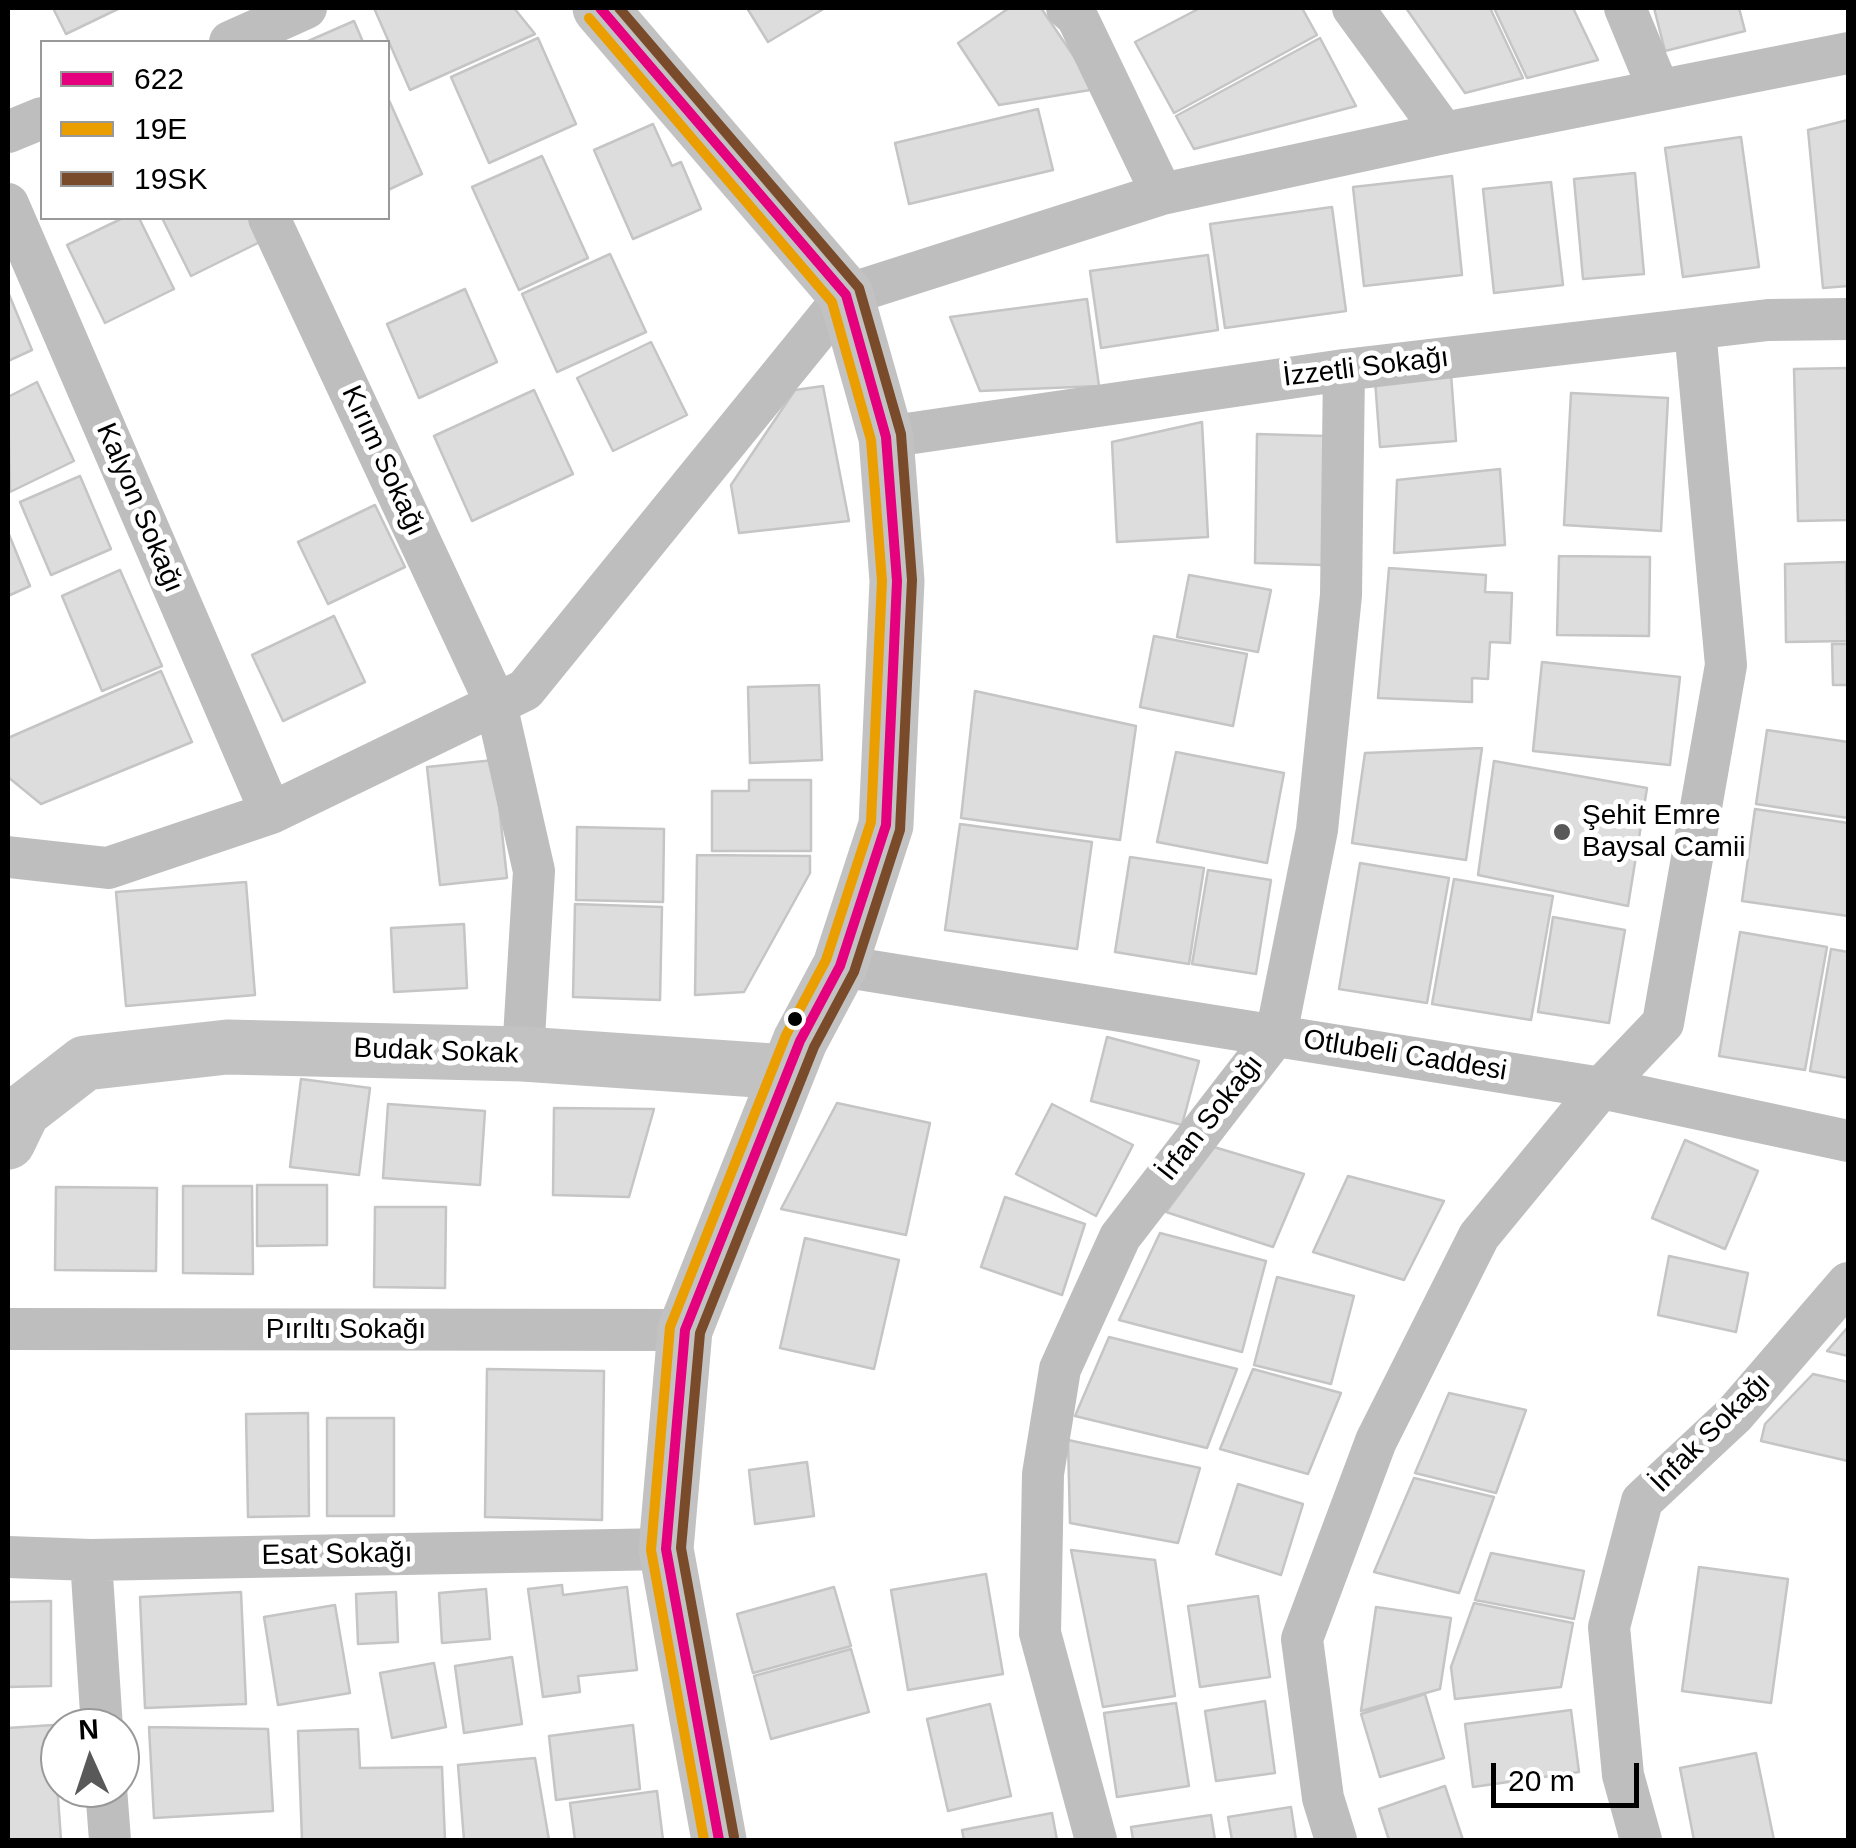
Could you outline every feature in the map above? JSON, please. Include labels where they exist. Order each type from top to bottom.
[{"type":"main road","points":[[600,8],[846,295],[886,436],[898,581],[886,825],[840,966],[787,1072],[685,1330],[666,1549],[720,1840]]},
{"type":"main road","name":"Budak Sokak","points":[[8,1142],[23,1111],[85,1063],[227,1047],[524,1054],[787,1072]]},
{"type":"street","points":[[234,40],[306,8]]},
{"type":"street","points":[[1068,8],[1077,17],[1162,194]]},
{"type":"street","points":[[1354,8],[1444,133]]},
{"type":"street","points":[[1625,8],[1659,90]]},
{"type":"street","points":[[8,856],[108,868],[270,813],[525,690],[846,295],[1162,194],[1848,53]]},
{"type":"street","points":[[8,132],[40,119]]},
{"type":"street","name":"Kalyon Sokağı","points":[[8,204],[270,813]]},
{"type":"street","name":"Kırım Sokağı","points":[[270,220],[496,704],[534,870],[524,1054]]},
{"type":"street","name":"İzzetli Sokağı","points":[[886,436],[1344,370],[1768,320],[1848,319]]},
{"type":"street","points":[[1336,1840],[1323,1798],[1302,1638],[1376,1441],[1479,1236],[1601,1088],[1663,1023],[1726,665],[1696,329]]},
{"type":"street","name":"İrfan Sokağı","points":[[1096,1840],[1040,1632],[1043,1474],[1060,1369],[1120,1236],[1276,1034],[1317,830],[1341,595],[1344,370]]},
{"type":"street","name":"Otlubeli Caddesi","points":[[840,966],[1601,1088],[1848,1141]]},
{"type":"street","name":"İnfak Sokağı","points":[[1641,1840],[1623,1775],[1609,1626],[1642,1501],[1734,1416],[1848,1283]]},
{"type":"street","name":"Pırıltı Sokağı","points":[[8,1330],[685,1330]]},
{"type":"street","name":"Esat Sokağı","points":[[8,1556],[91,1560],[666,1549]]},
{"type":"street","points":[[91,1560],[101,1708]]},
{"type":"street","points":[[108,1808],[110,1840]]},
{"type":"building","points":[[53,8],[120,8],[66,34]]},
{"type":"building","points":[[374,8],[514,8],[535,34],[410,90]]},
{"type":"building","points":[[747,8],[825,8],[768,42]]},
{"type":"building","points":[[1009,8],[1041,8],[1096,89],[999,105],[958,43]]},
{"type":"building","points":[[1200,8],[1302,8],[1317,35],[1174,113],[1135,42]]},
{"type":"building","points":[[1406,8],[1490,8],[1523,78],[1465,93]]},
{"type":"building","points":[[1494,8],[1573,8],[1598,60],[1527,78]]},
{"type":"building","points":[[1654,8],[1739,8],[1745,31],[1665,51]]},
{"type":"building","points":[[354,21],[362,40],[311,40]]},
{"type":"building","points":[[538,38],[576,124],[489,163],[451,77]]},
{"type":"building","points":[[1320,38],[1356,106],[1194,149],[1176,116]]},
{"type":"building","points":[[390,102],[422,174],[390,189]]},
{"type":"building","points":[[1038,109],[1053,170],[909,204],[895,143]]},
{"type":"building","points":[[1848,120],[1848,286],[1823,288],[1808,130]]},
{"type":"building","points":[[653,124],[672,166],[681,162],[701,209],[633,239],[594,150]]},
{"type":"building","points":[[1741,137],[1759,267],[1683,277],[1665,148]]},
{"type":"building","points":[[542,156],[588,258],[519,290],[472,187]]},
{"type":"building","points":[[1635,173],[1644,274],[1583,279],[1574,179]]},
{"type":"building","points":[[1452,176],[1462,275],[1364,286],[1353,187]]},
{"type":"building","points":[[1551,182],[1563,285],[1494,293],[1483,189]]},
{"type":"building","points":[[1332,207],[1346,311],[1225,328],[1210,224]]},
{"type":"building","points":[[119,220],[140,220],[174,289],[105,323],[67,245]]},
{"type":"building","points":[[163,220],[256,220],[266,239],[191,276]]},
{"type":"building","points":[[610,254],[646,332],[557,372],[522,294]]},
{"type":"building","points":[[1208,255],[1218,330],[1101,348],[1090,271]]},
{"type":"building","points":[[465,289],[497,362],[419,398],[387,324]]},
{"type":"building","points":[[8,292],[32,350],[8,361]]},
{"type":"building","points":[[1087,299],[1099,386],[980,391],[950,317]]},
{"type":"building","points":[[651,342],[687,415],[613,451],[577,378]]},
{"type":"building","points":[[1848,368],[1848,520],[1798,521],[1794,369]]},
{"type":"building","points":[[1451,374],[1456,441],[1380,447],[1375,380]]},
{"type":"building","points":[[37,382],[74,461],[10,492],[8,397]]},
{"type":"building","points":[[823,386],[849,521],[739,533],[731,485],[795,390]]},
{"type":"building","points":[[534,390],[573,474],[472,521],[434,436]]},
{"type":"building","points":[[1571,393],[1668,398],[1661,531],[1564,525]]},
{"type":"building","points":[[1202,422],[1208,537],[1117,542],[1112,442]]},
{"type":"building","points":[[1257,434],[1325,436],[1323,565],[1255,563]]},
{"type":"building","points":[[1500,469],[1505,545],[1394,553],[1397,480]]},
{"type":"building","points":[[80,476],[111,549],[51,575],[20,502]]},
{"type":"building","points":[[375,505],[405,567],[328,604],[298,542]]},
{"type":"building","points":[[8,532],[30,586],[8,596]]},
{"type":"building","points":[[1559,556],[1650,557],[1649,636],[1557,635]]},
{"type":"building","points":[[1846,562],[1847,641],[1786,642],[1785,564]]},
{"type":"building","points":[[1389,568],[1486,575],[1485,592],[1512,593],[1510,643],[1490,642],[1488,679],[1472,678],[1472,702],[1378,698]]},
{"type":"building","points":[[120,570],[162,666],[102,691],[62,596]]},
{"type":"building","points":[[1189,575],[1271,590],[1258,652],[1177,637]]},
{"type":"building","points":[[334,616],[365,682],[283,721],[252,655]]},
{"type":"building","points":[[1154,636],[1247,654],[1233,726],[1140,707]]},
{"type":"building","points":[[1832,644],[1848,644],[1848,685],[1833,685]]},
{"type":"building","points":[[1542,662],[1680,677],[1670,765],[1533,751]]},
{"type":"building","points":[[161,671],[192,742],[41,804],[8,777],[8,738]]},
{"type":"building","points":[[819,685],[822,760],[750,763],[748,687]]},
{"type":"building","points":[[975,691],[1136,726],[1120,840],[961,818]]},
{"type":"building","points":[[1767,730],[1848,742],[1848,818],[1756,804]]},
{"type":"building","points":[[1482,748],[1466,860],[1352,843],[1365,753]]},
{"type":"building","points":[[1176,752],[1284,773],[1267,863],[1157,842]]},
{"type":"building","points":[[494,760],[507,878],[440,885],[427,767]]},
{"type":"building","name":"Şehit Emre Baysal Camii","points":[[1494,761],[1647,788],[1628,906],[1478,875]]},
{"type":"building","points":[[749,780],[811,780],[811,851],[712,851],[712,791],[749,791]]},
{"type":"building","points":[[1755,809],[1848,823],[1848,916],[1742,901]]},
{"type":"building","points":[[960,824],[1092,842],[1077,949],[945,930]]},
{"type":"building","points":[[577,827],[664,829],[663,902],[576,900]]},
{"type":"building","points":[[697,855],[810,856],[810,873],[744,992],[695,995]]},
{"type":"building","points":[[1130,857],[1204,868],[1189,964],[1115,952]]},
{"type":"building","points":[[1360,863],[1449,878],[1427,1003],[1339,989]]},
{"type":"building","points":[[1208,870],[1271,880],[1256,974],[1192,964]]},
{"type":"building","points":[[1454,879],[1553,896],[1531,1020],[1432,1004]]},
{"type":"building","points":[[246,882],[255,995],[126,1006],[116,892]]},
{"type":"building","points":[[575,904],[662,907],[660,1000],[573,997]]},
{"type":"building","points":[[1553,917],[1625,930],[1609,1023],[1538,1012]]},
{"type":"building","points":[[464,924],[467,988],[394,992],[391,928]]},
{"type":"building","points":[[1740,932],[1827,947],[1805,1070],[1719,1056]]},
{"type":"building","points":[[1831,949],[1848,952],[1848,1078],[1810,1071]]},
{"type":"building","points":[[1107,1037],[1199,1061],[1182,1125],[1091,1101]]},
{"type":"building","points":[[301,1079],[370,1088],[359,1175],[290,1167]]},
{"type":"building","points":[[837,1103],[930,1123],[906,1235],[781,1209]]},
{"type":"building","points":[[388,1104],[485,1111],[480,1185],[383,1178]]},
{"type":"building","points":[[1052,1104],[1133,1145],[1096,1216],[1016,1174]]},
{"type":"building","points":[[554,1108],[654,1109],[629,1197],[553,1195]]},
{"type":"building","points":[[1685,1140],[1758,1171],[1725,1249],[1652,1218]]},
{"type":"building","points":[[1214,1147],[1304,1174],[1273,1247],[1166,1212]]},
{"type":"building","points":[[1348,1176],[1444,1201],[1404,1280],[1313,1252]]},
{"type":"building","points":[[257,1185],[327,1185],[327,1245],[257,1246]]},
{"type":"building","points":[[183,1186],[252,1186],[253,1274],[183,1273]]},
{"type":"building","points":[[56,1187],[157,1188],[156,1271],[55,1270]]},
{"type":"building","points":[[1005,1197],[1085,1224],[1062,1295],[981,1267]]},
{"type":"building","points":[[375,1207],[446,1207],[445,1288],[374,1287]]},
{"type":"building","points":[[1160,1233],[1266,1261],[1242,1352],[1119,1320]]},
{"type":"building","points":[[805,1238],[899,1260],[874,1369],[780,1348]]},
{"type":"building","points":[[1669,1256],[1748,1273],[1736,1332],[1658,1315]]},
{"type":"building","points":[[1277,1277],[1354,1296],[1331,1384],[1254,1365]]},
{"type":"building","points":[[1848,1327],[1848,1356],[1827,1351]]},
{"type":"building","points":[[1109,1337],[1237,1369],[1207,1448],[1075,1416]]},
{"type":"building","points":[[487,1369],[604,1371],[602,1520],[485,1517]]},
{"type":"building","points":[[1253,1369],[1341,1393],[1308,1474],[1220,1449]]},
{"type":"building","points":[[1813,1374],[1848,1382],[1848,1461],[1761,1441],[1765,1424]]},
{"type":"building","points":[[1449,1393],[1526,1410],[1496,1493],[1415,1473]]},
{"type":"building","points":[[308,1413],[309,1516],[248,1517],[246,1414]]},
{"type":"building","points":[[327,1418],[394,1418],[394,1516],[327,1516]]},
{"type":"building","points":[[1068,1440],[1200,1468],[1178,1543],[1070,1523]]},
{"type":"building","points":[[807,1462],[814,1516],[755,1524],[749,1470]]},
{"type":"building","points":[[1414,1478],[1494,1497],[1459,1593],[1374,1572]]},
{"type":"building","points":[[1238,1484],[1303,1504],[1281,1575],[1216,1554]]},
{"type":"building","points":[[1071,1550],[1155,1560],[1175,1696],[1103,1707]]},
{"type":"building","points":[[1491,1553],[1584,1571],[1574,1619],[1475,1600]]},
{"type":"building","points":[[1699,1567],[1788,1579],[1771,1703],[1682,1691]]},
{"type":"building","points":[[986,1574],[1003,1674],[908,1690],[891,1590]]},
{"type":"building","points":[[562,1585],[563,1595],[627,1587],[637,1670],[578,1676],[580,1692],[543,1697],[528,1589]]},
{"type":"building","points":[[834,1587],[851,1646],[753,1673],[737,1614]]},
{"type":"building","points":[[486,1589],[490,1639],[442,1643],[439,1593]]},
{"type":"building","points":[[241,1592],[246,1704],[145,1708],[140,1597]]},
{"type":"building","points":[[396,1592],[398,1642],[358,1644],[356,1594]]},
{"type":"building","points":[[1258,1596],[1270,1677],[1200,1687],[1188,1606]]},
{"type":"building","points":[[51,1601],[51,1686],[8,1687],[8,1602]]},
{"type":"building","points":[[1474,1603],[1573,1623],[1561,1687],[1455,1699],[1451,1667]]},
{"type":"building","points":[[335,1605],[350,1693],[278,1705],[264,1617]]},
{"type":"building","points":[[1376,1607],[1451,1618],[1440,1689],[1361,1711]]},
{"type":"building","points":[[851,1649],[869,1712],[771,1739],[754,1676]]},
{"type":"building","points":[[512,1657],[522,1724],[464,1733],[455,1666]]},
{"type":"building","points":[[434,1663],[446,1727],[392,1738],[380,1673]]},
{"type":"building","points":[[1425,1694],[1444,1758],[1380,1777],[1361,1714]]},
{"type":"building","points":[[1265,1701],[1275,1773],[1216,1781],[1205,1711]]},
{"type":"building","points":[[1176,1703],[1189,1786],[1117,1797],[1104,1713]]},
{"type":"building","points":[[990,1704],[1011,1796],[948,1811],[927,1719]]},
{"type":"building","points":[[1571,1710],[1579,1772],[1473,1787],[1465,1724]]},
{"type":"building","points":[[633,1725],[640,1789],[556,1800],[549,1736]]},
{"type":"building","points":[[40,1726],[40,1808],[59,1808],[61,1840],[8,1840],[8,1728]]},
{"type":"building","points":[[149,1727],[268,1729],[273,1811],[154,1818]]},
{"type":"building","points":[[358,1729],[360,1768],[442,1767],[445,1840],[302,1840],[298,1731]]},
{"type":"building","points":[[1756,1753],[1774,1840],[1694,1840],[1680,1768]]},
{"type":"building","points":[[535,1758],[549,1840],[464,1840],[458,1765]]},
{"type":"building","points":[[1445,1786],[1463,1840],[1389,1840],[1379,1809]]},
{"type":"building","points":[[657,1791],[663,1840],[575,1840],[570,1803]]},
{"type":"building","points":[[1291,1807],[1296,1840],[1232,1840],[1228,1817]]},
{"type":"building","points":[[1052,1813],[1057,1840],[964,1840],[962,1830]]},
{"type":"building","points":[[1211,1815],[1215,1840],[1133,1840],[1131,1827]]},
{"type":"transit line","name":"622","points":[[600,8],[846,295],[886,437],[897,581],[886,825],[840,966],[800,1041],[685,1330],[666,1549],[719,1840]]},
{"type":"transit line","name":"19SK","points":[[619,8],[859,288],[901,434],[912,580],[900,830],[854,972],[814,1047],[700,1333],[681,1548],[734,1837]]},
{"type":"transit line","name":"19E","points":[[589,18],[832,302],[871,440],[882,581],[871,822],[826,960],[786,1035],[670,1327],[651,1550],[704,1840]]},
{"type":"place","name":"Şehit Emre Baysal Camii","points":[[1562,832]]}]
